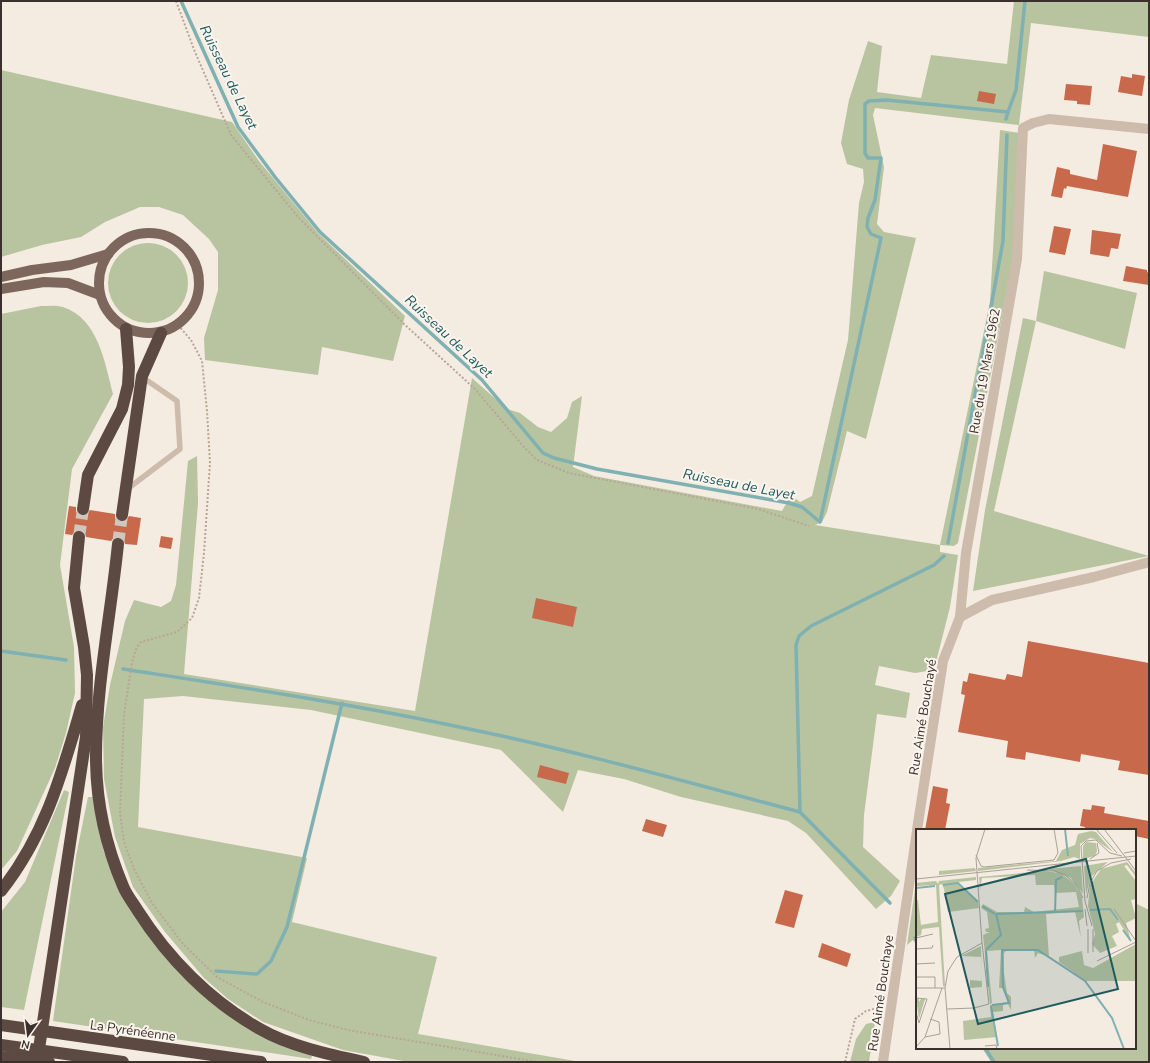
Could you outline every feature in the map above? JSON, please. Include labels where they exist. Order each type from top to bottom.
[{"type":"highway","points":[[83,509],[88,475],[122,409],[128,385],[129,367],[126,329]]},
{"type":"highway","points":[[122,515],[124,491],[142,376],[161,333]]},
{"type":"highway","points":[[37,1062],[86,737],[87,675],[74,588],[80,537]]},
{"type":"highway","points":[[118,544],[99,700],[96,764],[98,793],[107,842],[123,887],[153,934],[189,975],[234,1013],[261,1030],[291,1042],[343,1058],[364,1062]]},
{"type":"highway","points":[[1,891],[18,869],[33,845],[56,791],[86,692]]},
{"type":"highway","points":[[86,737],[99,700]]},
{"type":"highway","name":"La Pyrénéenne","points":[[1,1025],[261,1062]]},
{"type":"highway","points":[[1,1045],[123,1062]]},
{"type":"highway","points":[[53,1062],[75,1055]]},
{"type":"highway","points":[[1,1057],[49,1062]]},
{"type":"main road","points":[[145,233],[158,234],[173,238],[185,247],[194,259],[201,282],[196,304],[186,318],[178,325],[161,333],[142,334],[126,329],[108,314],[100,295],[102,264],[108,254],[125,239],[145,233]]},
{"type":"main road","points":[[1,277],[32,270],[71,265],[108,254]]},
{"type":"main road","points":[[1,289],[44,282],[68,283],[100,295]]},
{"type":"street","name":"Rue du 19 Mars 1962","points":[[960,617],[966,553],[1017,259],[1023,128],[1033,123],[1049,119],[1149,130]]},
{"type":"street","points":[[960,617],[992,600],[1094,578],[1149,562]]},
{"type":"street","name":"Rue Aimé Bouchayé","points":[[917,829],[943,661],[960,617]]},
{"type":"street","name":"Rue Aimé Bouchayé","points":[[903,928],[916,837]]},
{"type":"street","name":"Rue Aimé Bouchaye","points":[[883,1062],[903,928]]},
{"type":"lane","points":[[124,491],[180,450],[177,401],[142,376]]},
{"type":"path","points":[[176,1],[195,52],[230,135],[298,217],[404,324],[475,389],[523,446],[537,460],[568,473],[758,509],[809,526]]},
{"type":"path","points":[[178,325],[191,340],[202,361],[210,463],[204,554],[199,598],[192,618],[177,632],[141,642],[136,649],[132,663],[124,714],[120,813],[124,842],[134,869],[152,903],[183,944],[217,977],[263,1002],[309,1020],[348,1030],[537,1062]]},
{"type":"path","points":[[845,1062],[855,1019],[866,1011],[892,1004]]},
{"type":"green space","points":[[1014,1],[1149,1],[1149,37],[1031,23],[1019,125],[875,108],[873,115],[884,167],[877,224],[884,232],[916,238],[866,439],[847,431],[827,512],[822,522],[815,525],[940,545],[940,552],[958,555],[950,607],[934,670],[915,673],[879,666],[875,685],[910,693],[906,718],[877,714],[864,815],[863,847],[900,881],[891,896],[876,909],[806,833],[788,821],[681,797],[624,779],[578,770],[563,812],[501,750],[311,710],[183,696],[144,699],[138,827],[307,858],[292,922],[437,957],[418,1034],[581,1062],[409,1062],[343,1050],[263,1022],[228,999],[204,978],[165,932],[133,887],[115,837],[104,779],[103,727],[110,685],[125,621],[134,600],[161,607],[171,601],[176,585],[188,461],[197,456],[198,503],[184,674],[415,711],[472,378],[507,409],[520,413],[538,427],[551,432],[567,418],[572,402],[582,396],[573,467],[594,476],[782,511],[791,495],[800,502],[812,496],[848,340],[859,203],[864,182],[863,169],[847,164],[841,143],[849,100],[868,41],[882,46],[877,92],[921,98],[931,55],[1007,64]]},
{"type":"green space","points":[[1,70],[232,122],[259,161],[319,234],[405,316],[393,361],[322,347],[318,375],[205,360],[204,338],[218,290],[218,252],[209,239],[183,215],[159,207],[140,207],[105,222],[81,237],[42,245],[1,257]]},
{"type":"green space","points":[[1000,130],[1019,133],[1013,260],[958,543],[954,546],[940,545],[990,302]]},
{"type":"green space","points":[[140,243],[156,243],[177,254],[188,275],[188,291],[177,312],[156,323],[140,323],[126,317],[119,312],[114,305],[108,291],[108,275],[114,261],[119,254],[126,249]]},
{"type":"green space","points":[[1044,271],[1137,293],[1125,349],[1036,321]]},
{"type":"green space","points":[[41,306],[63,307],[75,313],[84,321],[92,331],[98,343],[107,369],[113,394],[72,469],[60,565],[74,647],[75,693],[66,733],[55,768],[17,851],[1,870],[1,314]]},
{"type":"green space","points":[[1023,318],[1036,321],[994,511],[1149,556],[973,591],[985,510]]},
{"type":"green space","points":[[64,790],[69,792],[24,1010],[1,1007],[1,912],[25,882]]},
{"type":"green space","points":[[88,797],[93,797],[104,852],[122,894],[152,939],[273,1040],[312,1056],[311,1059],[53,1021],[76,856]]},
{"type":"green space","points":[[916,889],[916,944],[913,940],[907,945]]},
{"type":"green space","points":[[1136,904],[1149,910],[1149,1062],[991,1062],[983,1049],[1136,1049]]},
{"type":"green space","points":[[875,1022],[869,1062],[850,1062],[856,1039],[866,1024]]},
{"type":"building","points":[[1132,74],[1145,76],[1142,96],[1118,92],[1121,76],[1132,78]]},
{"type":"building","points":[[1066,84],[1092,86],[1090,105],[1077,104],[1077,101],[1064,100]]},
{"type":"building","points":[[979,91],[996,94],[994,104],[977,101]]},
{"type":"building","points":[[1103,144],[1137,151],[1128,197],[1067,186],[1066,189],[1064,188],[1062,198],[1051,196],[1057,167],[1070,170],[1070,174],[1097,180]]},
{"type":"building","points":[[1054,226],[1071,229],[1065,255],[1049,252]]},
{"type":"building","points":[[1092,230],[1121,234],[1118,249],[1111,248],[1109,257],[1090,254]]},
{"type":"building","points":[[1126,266],[1147,270],[1149,273],[1149,285],[1123,281]]},
{"type":"building","points":[[69,506],[76,507],[76,512],[82,516],[86,516],[90,510],[115,514],[115,518],[121,522],[125,522],[129,516],[141,518],[137,545],[125,544],[123,538],[119,537],[115,537],[111,541],[86,537],[84,531],[80,530],[76,530],[72,535],[65,534]]},
{"type":"building","points":[[161,536],[173,538],[171,549],[159,547]]},
{"type":"building","points":[[536,598],[577,607],[573,627],[532,618]]},
{"type":"building","points":[[1028,641],[1149,663],[1149,775],[1118,770],[1120,761],[1081,754],[1080,762],[1026,752],[1025,760],[1006,757],[1008,741],[958,732],[965,695],[961,694],[963,681],[967,682],[969,673],[1005,680],[1007,674],[1022,677]]},
{"type":"building","points":[[540,765],[569,773],[566,784],[537,777]]},
{"type":"building","points":[[933,786],[948,789],[946,803],[950,804],[945,829],[925,829]]},
{"type":"building","points":[[1092,805],[1105,807],[1104,813],[1149,821],[1149,839],[1136,836],[1136,829],[1084,829],[1085,827],[1080,826],[1083,809],[1091,810]]},
{"type":"building","points":[[646,819],[667,825],[663,837],[642,831]]},
{"type":"building","points":[[785,890],[803,895],[794,928],[775,923]]},
{"type":"building","points":[[822,943],[851,954],[847,967],[818,957]]},
{"type":"waterway","name":"Ruisseau de Layet","points":[[181,1],[238,127],[275,177],[320,232],[482,380],[543,453],[554,458],[597,469],[789,503],[802,507],[820,522],[881,238],[871,234],[867,227],[868,218],[875,200],[881,158],[868,158],[865,153],[865,104],[869,101],[886,100],[1008,112],[1006,119]]},
{"type":"waterway","points":[[1008,112],[1016,90],[1025,1]]},
{"type":"waterway","points":[[948,543],[1003,241],[1007,135]]},
{"type":"waterway","points":[[800,812],[796,645],[799,636],[811,626],[934,565],[944,556]]},
{"type":"waterway","points":[[1,651],[66,660]]},
{"type":"waterway","points":[[123,669],[340,704],[469,729],[594,758],[800,812]]},
{"type":"waterway","points":[[216,971],[257,974],[271,961],[287,927],[342,703]]},
{"type":"waterway","name":"Ruisseau de Layet","points":[[800,812],[890,903]]},
{"type":"waterway","name":"Ruisseau de Layet","points":[[986,1049],[994,1062]]},
{"type":"tunnel","points":[[79,537],[83,509]]},
{"type":"tunnel","points":[[118,544],[122,515]]}]
